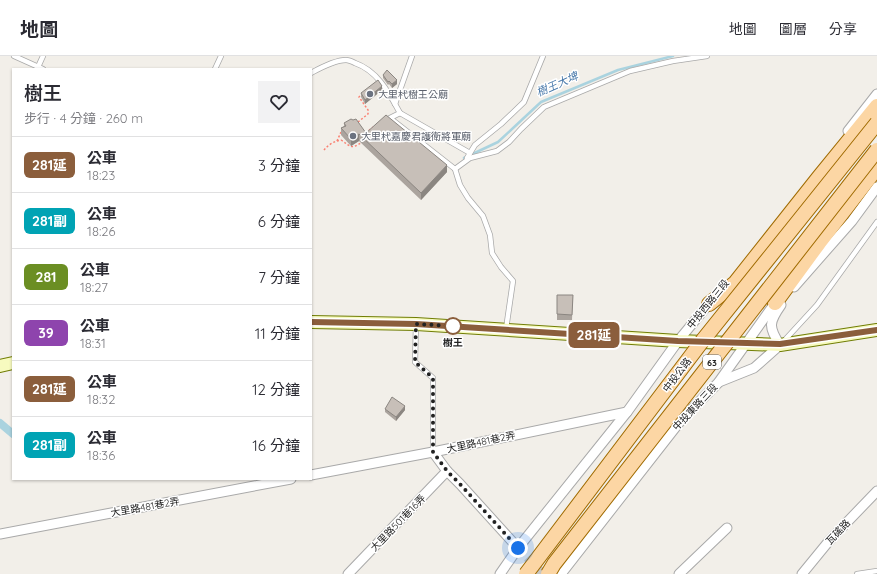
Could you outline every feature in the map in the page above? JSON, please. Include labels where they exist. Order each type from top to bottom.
[{"type":"main road","points":[[710,304],[735,283],[877,106]]},
{"type":"main road","name":"中投公路","points":[[526,574],[703,340],[877,123]]},
{"type":"main road","name":"中投公路","points":[[548,574],[554,564],[877,150]]},
{"type":"main road","points":[[775,304],[818,243],[877,168]]},
{"type":"street","name":"中投西路三段","points":[[500,574],[518,548],[627,412],[678,341],[710,304],[877,94]]},
{"type":"street","name":"中投東路三段","points":[[561,574],[682,419],[718,383],[775,304],[793,288],[852,221],[877,187]]},
{"type":"street","points":[[780,344],[773,334],[771,325],[776,312],[793,288]]},
{"type":"street","points":[[312,322],[416,324],[678,341],[780,344],[877,330]]},
{"type":"street","points":[[718,383],[754,368],[780,344]]},
{"type":"street","points":[[0,366],[12,363]]},
{"type":"street","name":"大里路481巷2弄","points":[[312,475],[433,452],[627,412]]},
{"type":"street","points":[[433,452],[447,471],[518,548]]},
{"type":"street","name":"大里路501巷16弄","points":[[348,574],[447,471]]},
{"type":"street","name":"大里路481巷2弄","points":[[0,534],[286,480]]},
{"type":"street","name":"瓦磘路","points":[[802,574],[829,541],[877,491]]},
{"type":"street","points":[[679,574],[727,528]]},
{"type":"lane","points":[[14,56],[41,68],[42,56]]},
{"type":"lane","points":[[215,68],[221,56]]},
{"type":"lane","points":[[395,104],[412,56]]},
{"type":"lane","points":[[465,162],[475,145],[501,124],[524,102],[543,56]]},
{"type":"lane","points":[[456,169],[470,158],[497,151],[509,142],[544,107],[630,71],[672,61],[707,56]]},
{"type":"lane","points":[[312,72],[324,66],[347,60],[363,66],[376,75],[385,86],[400,113],[470,153]]},
{"type":"lane","points":[[400,113],[390,118],[456,169],[460,185],[468,198],[483,216],[490,235],[492,254],[513,281],[506,329]]},
{"type":"lane","points":[[780,344],[816,305],[877,222]]},
{"type":"lane","points":[[416,324],[415,362],[433,378],[433,452]]},
{"type":"lane","points":[[857,574],[877,571]]},
{"type":"path","points":[[353,124],[368,114],[368,110],[359,97],[363,93]]},
{"type":"path","points":[[364,134],[375,125]]},
{"type":"path","points":[[337,141],[343,129]]},
{"type":"path","points":[[324,150],[327,146],[337,141],[341,140],[347,146],[354,146],[366,138]]},
{"type":"building","points":[[387,70],[397,80],[392,84],[389,81],[388,82],[383,75]]},
{"type":"building","points":[[378,80],[382,86],[365,100],[361,93]]},
{"type":"building","points":[[386,115],[447,165],[421,193],[359,134],[351,139],[341,128],[346,126],[344,123],[351,119],[356,119],[366,133]]},
{"type":"building","points":[[557,295],[573,295],[572,315],[557,314]]},
{"type":"building","points":[[392,397],[405,406],[396,417],[385,409]]},
{"type":"waterway","name":"樹王大埤","points":[[464,158],[498,142],[541,102],[618,70],[673,56]]},
{"type":"waterway","name":"樹王大埤","points":[[0,423],[12,433]]},
{"type":"tunnel","points":[[518,548],[543,574]]},
{"type":"bus line","name":"281延","points":[[312,322],[416,324],[678,341],[780,344],[877,330]]},
{"type":"place","name":"大里杙樹王公廟","points":[[370,94]]},
{"type":"place","name":"大里杙嘉慶君護衛將軍廟","points":[[353,136]]},
{"type":"place","name":"樹王","points":[[453,326]]},
{"type":"route","points":[[453,326],[416,324],[415,362],[433,378],[433,452],[447,471],[518,548]]}]
